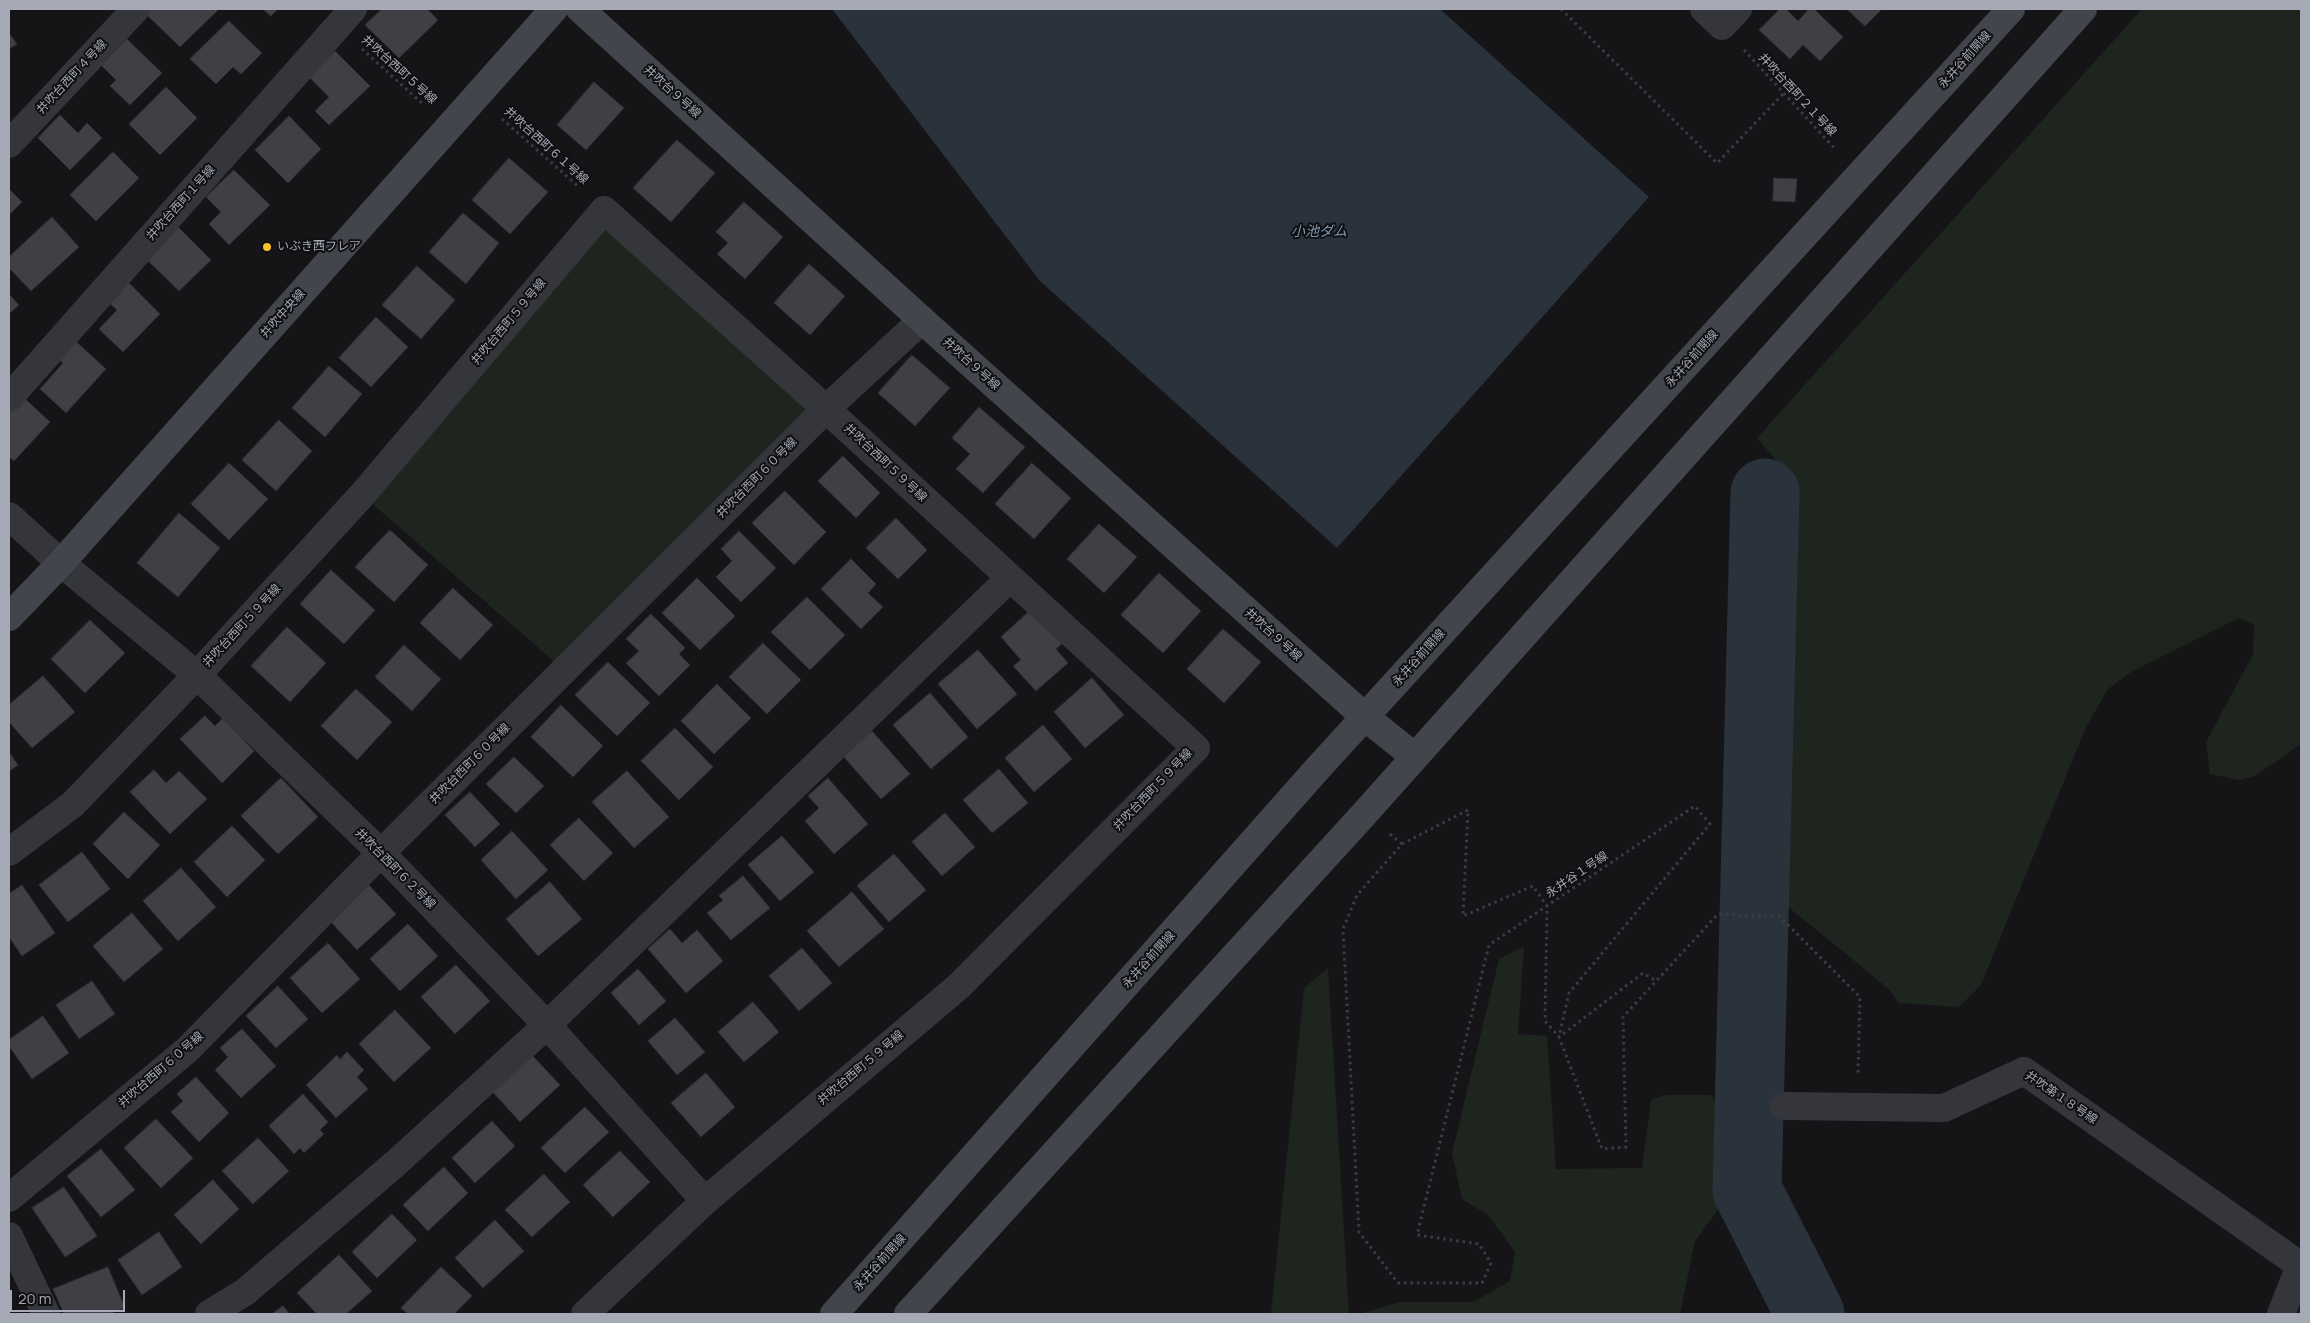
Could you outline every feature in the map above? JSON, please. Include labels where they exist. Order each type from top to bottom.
[{"type":"street","name":"井吹台西町４号線","points":[[9,144],[136,9]]},
{"type":"street","name":"井吹中央線","points":[[9,617],[61,563],[554,9]]},
{"type":"street","name":"井吹台９号線","points":[[580,9],[922,320],[1365,718],[1415,756]]},
{"type":"street","name":"永井谷前開線","points":[[834,1314],[1365,718],[2011,9]]},
{"type":"street","points":[[908,1314],[1365,813],[2083,9]]},
{"type":"street","name":"井吹台西町１号線","points":[[9,398],[345,18]]},
{"type":"street","name":"井吹台西町５９号線","points":[[9,852],[73,804],[197,675],[362,495],[604,210],[826,409],[1196,748],[959,986],[705,1201],[584,1314]]},
{"type":"street","name":"井吹台西町６０号線","points":[[9,1198],[187,1050],[381,853],[826,409],[922,320]]},
{"type":"street","name":"井吹台西町６２号線","points":[[9,516],[61,563],[197,675],[381,853],[547,1025],[705,1201]]},
{"type":"street","points":[[209,1314],[245,1292],[374,1182],[547,1025],[1010,578]]},
{"type":"street","name":"井吹第１８号線","points":[[1784,1106],[1944,1108],[2024,1071],[2301,1264]]},
{"type":"street","points":[[9,1236],[46,1314]]},
{"type":"street","points":[[2281,1314],[2301,1264]]},
{"type":"path","points":[[1561,9],[1716,163],[1784,94]]},
{"type":"path","name":"井吹台西町２１号線","points":[[1721,14],[1784,94],[1859,175]]},
{"type":"path","name":"井吹台西町５号線","points":[[345,18],[449,127]]},
{"type":"path","name":"井吹台西町６１号線","points":[[477,96],[604,210]]},
{"type":"path","name":"永井谷１号線","points":[[1402,844],[1356,895],[1343,929],[1359,1232],[1398,1283],[1482,1283],[1491,1263],[1479,1244],[1417,1235],[1489,945],[1695,806],[1710,824],[1569,993],[1559,1037]]},
{"type":"path","points":[[1365,813],[1402,844],[1468,810],[1463,916],[1533,886],[1547,906],[1545,1021],[1559,1037],[1602,1150],[1626,1147],[1623,1017],[1718,914],[1780,917],[1860,997],[1857,1107]]},
{"type":"path","points":[[1559,1037],[1643,973],[1656,980]]},
{"type":"shaded area","points":[[2142,9],[2301,9],[2301,744],[2255,776],[2239,780],[2210,774],[2206,742],[2253,654],[2254,625],[2239,618],[2131,672],[2108,689],[2086,727],[1981,985],[1959,1007],[1898,1003],[1890,990],[1771,893],[1785,471],[1757,438]]},
{"type":"shaded area","points":[[604,210],[826,409],[564,670],[362,495]]},
{"type":"shaded area","points":[[1524,946],[1518,1034],[1547,1036],[1556,1169],[1642,1168],[1651,1100],[1665,1095],[1711,1095],[1725,1119],[1730,1194],[1695,1241],[1680,1314],[1359,1314],[1400,1302],[1473,1302],[1510,1281],[1515,1252],[1488,1215],[1462,1199],[1452,1153],[1499,959]]},
{"type":"shaded area","points":[[1328,968],[1349,1314],[1271,1314],[1304,988]]},
{"type":"water","name":"小池ダム","points":[[832,9],[1440,9],[1649,197],[1337,548],[1040,281]]},
{"type":"building","points":[[150,9],[218,10],[180,47],[145,13]]},
{"type":"building","points":[[263,9],[278,9],[271,16]]},
{"type":"building","points":[[382,9],[427,9],[438,20],[399,58],[365,25]]},
{"type":"building","points":[[1780,9],[1786,9],[1798,21],[1809,9],[1814,9],[1843,37],[1820,61],[1803,45],[1790,59],[1759,30]]},
{"type":"building","points":[[1847,9],[1882,9],[1865,26]]},
{"type":"building","points":[[229,21],[262,53],[241,74],[233,67],[216,84],[190,59]]},
{"type":"building","points":[[9,33],[17,44],[9,49]]},
{"type":"building","points":[[127,39],[162,73],[130,105],[110,86],[116,80],[101,65]]},
{"type":"building","points":[[335,51],[370,86],[329,125],[315,111],[329,97],[309,77]]},
{"type":"building","points":[[594,82],[624,108],[586,150],[557,125]]},
{"type":"building","points":[[166,87],[197,118],[160,155],[129,124]]},
{"type":"building","points":[[60,115],[78,133],[87,123],[102,138],[70,170],[38,138]]},
{"type":"building","points":[[289,116],[321,149],[288,183],[255,150]]},
{"type":"building","points":[[677,140],[715,173],[671,222],[633,188]]},
{"type":"building","points":[[113,152],[139,178],[96,221],[70,195]]},
{"type":"building","points":[[509,158],[548,192],[510,234],[472,200]]},
{"type":"building","points":[[234,170],[270,205],[229,245],[209,224],[221,212],[206,197]]},
{"type":"building","points":[[1774,178],[1797,179],[1795,202],[1773,201]]},
{"type":"building","points":[[9,189],[22,202],[9,215]]},
{"type":"building","points":[[744,202],[783,237],[745,279],[717,254],[728,243],[716,232]]},
{"type":"building","points":[[463,213],[499,243],[466,284],[429,252]]},
{"type":"building","points":[[52,217],[79,247],[31,291],[9,268],[9,257]]},
{"type":"building","points":[[178,227],[211,260],[179,291],[146,259]]},
{"type":"building","points":[[809,264],[845,296],[810,335],[774,303]]},
{"type":"building","points":[[417,266],[455,300],[421,339],[382,305]]},
{"type":"building","points":[[127,281],[160,314],[123,352],[99,329],[117,310],[107,301]]},
{"type":"building","points":[[9,294],[19,305],[9,314]]},
{"type":"building","points":[[376,317],[408,347],[371,387],[339,358]]},
{"type":"building","points":[[71,337],[106,369],[66,413],[40,389],[63,363],[54,355]]},
{"type":"building","points":[[912,355],[950,388],[915,426],[878,393]]},
{"type":"building","points":[[329,366],[362,394],[325,437],[292,408]]},
{"type":"building","points":[[22,396],[50,422],[14,461],[9,457],[9,409]]},
{"type":"building","points":[[979,407],[1025,447],[983,493],[956,469],[970,454],[952,438]]},
{"type":"building","points":[[279,420],[312,451],[276,491],[242,460]]},
{"type":"building","points":[[843,456],[880,493],[856,518],[818,481]]},
{"type":"building","points":[[229,463],[268,499],[229,540],[191,504]]},
{"type":"building","points":[[1032,463],[1071,498],[1034,539],[995,504]]},
{"type":"building","points":[[785,491],[826,532],[794,565],[752,523]]},
{"type":"building","points":[[179,513],[220,548],[178,597],[137,563]]},
{"type":"building","points":[[896,518],[927,550],[898,579],[866,548]]},
{"type":"building","points":[[1099,524],[1137,557],[1104,593],[1067,559]]},
{"type":"building","points":[[390,530],[428,565],[394,602],[355,567]]},
{"type":"building","points":[[739,531],[776,568],[741,602],[716,577],[732,561],[721,549]]},
{"type":"building","points":[[851,559],[876,584],[868,593],[883,607],[861,629],[821,589]]},
{"type":"building","points":[[331,570],[375,610],[344,644],[300,604]]},
{"type":"building","points":[[1159,573],[1201,611],[1163,653],[1121,615]]},
{"type":"building","points":[[697,578],[735,616],[700,650],[662,613]]},
{"type":"building","points":[[453,588],[493,625],[460,660],[420,623]]},
{"type":"building","points":[[807,597],[845,635],[810,670],[771,632]]},
{"type":"building","points":[[1032,609],[1062,644],[1056,649],[1068,663],[1036,691],[1013,666],[1021,660],[1001,637]]},
{"type":"building","points":[[651,614],[685,648],[679,654],[690,665],[659,696],[626,663],[639,651],[626,639]]},
{"type":"building","points":[[90,620],[125,653],[85,693],[51,659]]},
{"type":"building","points":[[287,627],[326,663],[290,702],[251,666]]},
{"type":"building","points":[[1223,629],[1261,662],[1224,703],[1187,669]]},
{"type":"building","points":[[763,643],[801,680],[767,714],[729,677]]},
{"type":"building","points":[[404,645],[441,679],[412,711],[375,677]]},
{"type":"building","points":[[978,650],[1017,694],[977,729],[938,684]]},
{"type":"building","points":[[608,662],[650,703],[617,736],[575,695]]},
{"type":"building","points":[[43,676],[75,712],[32,748],[9,722],[9,705]]},
{"type":"building","points":[[1092,678],[1124,715],[1085,748],[1054,712]]},
{"type":"building","points":[[717,684],[751,718],[714,754],[681,721]]},
{"type":"building","points":[[356,689],[392,722],[357,760],[321,726]]},
{"type":"building","points":[[930,693],[968,737],[931,769],[893,725]]},
{"type":"building","points":[[561,705],[603,746],[573,777],[531,737]]},
{"type":"building","points":[[205,716],[215,726],[223,718],[254,751],[222,783],[180,739]]},
{"type":"building","points":[[1043,725],[1072,759],[1034,792],[1005,758]]},
{"type":"building","points":[[675,728],[713,767],[679,800],[641,761]]},
{"type":"building","points":[[872,731],[910,774],[881,799],[843,756]]},
{"type":"building","points":[[9,752],[18,765],[9,771]]},
{"type":"building","points":[[514,757],[544,786],[516,813],[486,784]]},
{"type":"building","points":[[999,769],[1028,803],[992,833],[963,800]]},
{"type":"building","points":[[154,770],[166,783],[179,771],[207,799],[170,834],[130,792]]},
{"type":"building","points":[[627,771],[669,817],[634,848],[592,802]]},
{"type":"building","points":[[281,778],[318,817],[278,854],[241,816]]},
{"type":"building","points":[[828,778],[868,824],[834,854],[805,821],[819,808],[808,796]]},
{"type":"building","points":[[470,792],[500,824],[475,847],[445,815]]},
{"type":"building","points":[[124,812],[160,845],[128,879],[93,844]]},
{"type":"building","points":[[945,813],[975,847],[942,876],[912,842]]},
{"type":"building","points":[[579,818],[613,853],[584,881],[550,845]]},
{"type":"building","points":[[232,826],[265,860],[227,897],[194,862]]},
{"type":"building","points":[[512,831],[548,870],[516,899],[481,860]]},
{"type":"building","points":[[782,836],[814,872],[780,901],[748,865]]},
{"type":"building","points":[[82,852],[110,889],[68,922],[39,885]]},
{"type":"building","points":[[894,854],[926,890],[889,922],[857,886]]},
{"type":"building","points":[[181,868],[216,907],[178,941],[143,901]]},
{"type":"building","points":[[743,876],[770,908],[731,940],[707,913],[723,900],[719,896]]},
{"type":"building","points":[[550,882],[582,919],[538,956],[506,919]]},
{"type":"building","points":[[368,884],[396,914],[357,950],[329,920]]},
{"type":"building","points":[[22,885],[55,933],[22,956],[9,937],[9,894]]},
{"type":"building","points":[[852,892],[884,929],[839,967],[807,931]]},
{"type":"building","points":[[132,913],[163,949],[124,982],[93,946]]},
{"type":"building","points":[[408,924],[438,956],[400,991],[370,959]]},
{"type":"building","points":[[670,929],[682,943],[697,930],[723,961],[686,993],[648,949]]},
{"type":"building","points":[[328,943],[360,979],[322,1013],[290,978]]},
{"type":"building","points":[[802,948],[832,983],[799,1011],[769,976]]},
{"type":"building","points":[[456,965],[490,1001],[455,1034],[421,997]]},
{"type":"building","points":[[638,969],[666,1001],[639,1025],[611,993]]},
{"type":"building","points":[[92,981],[115,1014],[79,1039],[56,1005]]},
{"type":"building","points":[[278,986],[308,1019],[276,1048],[246,1016]]},
{"type":"building","points":[[753,1002],[779,1032],[744,1062],[718,1032]]},
{"type":"building","points":[[395,1010],[431,1048],[394,1082],[359,1044]]},
{"type":"building","points":[[43,1016],[69,1053],[32,1079],[9,1046],[9,1040]]},
{"type":"building","points":[[675,1018],[705,1052],[677,1075],[648,1041]]},
{"type":"building","points":[[242,1029],[276,1066],[241,1098],[215,1070],[228,1057],[220,1048]]},
{"type":"building","points":[[347,1052],[364,1070],[357,1077],[368,1089],[336,1118],[306,1085],[337,1055],[340,1059]]},
{"type":"building","points":[[530,1053],[560,1085],[520,1122],[491,1090]]},
{"type":"building","points":[[706,1073],[735,1107],[701,1137],[671,1103]]},
{"type":"building","points":[[196,1077],[229,1113],[199,1142],[171,1112],[183,1101],[177,1094]]},
{"type":"building","points":[[303,1094],[328,1122],[320,1130],[324,1134],[304,1153],[300,1148],[294,1154],[269,1126]]},
{"type":"building","points":[[585,1107],[609,1132],[565,1173],[541,1148]]},
{"type":"building","points":[[156,1119],[193,1158],[161,1188],[124,1148]]},
{"type":"building","points":[[492,1121],[515,1146],[475,1183],[452,1158]]},
{"type":"building","points":[[258,1138],[289,1171],[253,1204],[222,1171]]},
{"type":"building","points":[[101,1149],[135,1190],[101,1217],[67,1176]]},
{"type":"building","points":[[620,1151],[650,1182],[613,1217],[583,1185]]},
{"type":"building","points":[[444,1167],[468,1193],[428,1231],[403,1205]]},
{"type":"building","points":[[544,1174],[570,1202],[532,1237],[505,1210]]},
{"type":"building","points":[[213,1180],[239,1209],[201,1244],[174,1215]]},
{"type":"building","points":[[64,1187],[97,1236],[65,1257],[32,1208]]},
{"type":"building","points":[[392,1214],[417,1240],[377,1278],[352,1252]]},
{"type":"building","points":[[495,1220],[524,1251],[483,1288],[455,1258]]},
{"type":"building","points":[[159,1232],[182,1267],[142,1295],[118,1260]]},
{"type":"building","points":[[339,1255],[372,1291],[346,1314],[317,1314],[297,1293]]},
{"type":"building","points":[[108,1267],[125,1308],[109,1314],[64,1314],[53,1289]]},
{"type":"building","points":[[441,1267],[472,1296],[454,1314],[408,1314],[401,1308]]},
{"type":"building","points":[[283,1306],[290,1314],[272,1314]]},
{"type":"waterway","points":[[1765,493],[1747,1190],[1810,1314]]},
{"type":"place","name":"いぶき西フレア","points":[[267,247]]}]
